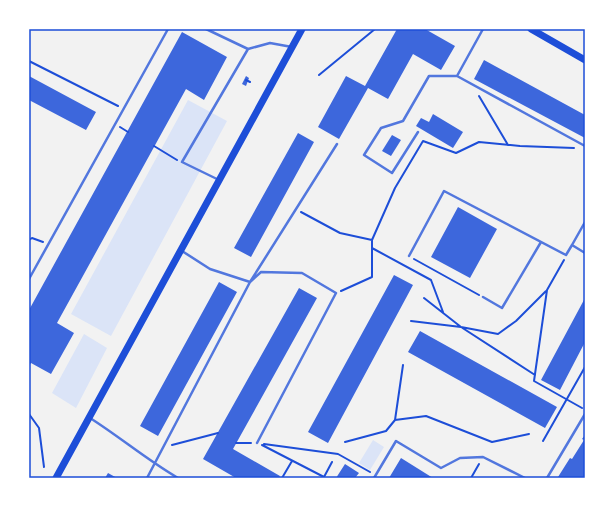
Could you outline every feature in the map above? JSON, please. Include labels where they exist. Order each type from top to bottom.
[{"type":"main road","points":[[56,478],[182,251],[302,29]]},
{"type":"main road","points":[[531,29],[585,60]]},
{"type":"lane","points":[[29,279],[168,29]]},
{"type":"lane","points":[[206,29],[248,49],[270,43],[292,47]]},
{"type":"lane","points":[[456,76],[483,29]]},
{"type":"lane","points":[[220,181],[182,162],[248,49]]},
{"type":"lane","points":[[418,132],[392,173],[364,155],[381,128],[403,121],[429,76],[456,76],[585,146]]},
{"type":"lane","points":[[147,478],[250,282],[338,144]]},
{"type":"lane","points":[[409,256],[444,191],[566,255],[585,222]]},
{"type":"lane","points":[[483,297],[502,308],[541,242]]},
{"type":"lane","points":[[572,245],[585,253]]},
{"type":"lane","points":[[182,251],[210,269],[250,282]]},
{"type":"lane","points":[[250,282],[261,272],[302,273],[336,293],[257,443]]},
{"type":"lane","points":[[547,478],[585,414]]},
{"type":"lane","points":[[90,418],[112,432],[154,464],[178,478]]},
{"type":"lane","points":[[375,477],[396,441],[441,468],[460,458],[483,457],[525,478]]},
{"type":"path","points":[[319,75],[375,29]]},
{"type":"path","points":[[29,61],[123,108]]},
{"type":"path","points":[[246,80],[250,82]]},
{"type":"path","points":[[472,85],[508,145]]},
{"type":"path","points":[[154,146],[182,162]]},
{"type":"path","points":[[297,210],[340,233],[372,240]]},
{"type":"path","points":[[29,240],[32,238],[48,244]]},
{"type":"path","points":[[372,247],[431,280],[443,313]]},
{"type":"path","points":[[411,321],[461,327],[498,334],[516,321],[547,290],[566,255]]},
{"type":"path","points":[[409,256],[483,297]]},
{"type":"path","points":[[547,290],[534,381],[566,400],[585,409]]},
{"type":"path","points":[[424,298],[461,327],[535,375]]},
{"type":"path","points":[[345,442],[386,430],[395,420],[403,365]]},
{"type":"path","points":[[543,441],[585,367]]},
{"type":"path","points":[[29,414],[39,428],[44,468]]},
{"type":"path","points":[[395,420],[426,416],[492,442],[529,434]]},
{"type":"path","points":[[163,447],[218,433]]},
{"type":"path","points":[[236,443],[257,443],[338,454],[375,477]]},
{"type":"path","points":[[257,443],[325,478],[332,462]]},
{"type":"path","points":[[471,478],[483,457]]},
{"type":"path","points":[[282,478],[292,461]]},
{"type":"shaded area","points":[[188,100],[227,121],[111,336],[71,314]]},
{"type":"shaded area","points":[[84,334],[107,348],[76,408],[52,393]]},
{"type":"shaded area","points":[[373,440],[384,447],[370,470],[359,463]]},
{"type":"building","points":[[397,29],[425,29],[455,46],[441,70],[413,54],[388,99],[368,88],[339,139],[318,127],[346,76],[365,86]]},
{"type":"building","points":[[182,32],[227,57],[204,100],[186,89],[57,323],[74,333],[51,374],[31,363],[29,366],[29,310]]},
{"type":"building","points":[[484,60],[585,115],[585,138],[474,79]]},
{"type":"building","points":[[29,76],[96,112],[86,130],[29,100]]},
{"type":"building","points":[[246,76],[249,78],[246,86],[242,84]]},
{"type":"building","points":[[433,114],[463,132],[453,148],[416,126],[421,118],[429,122]]},
{"type":"building","points":[[298,133],[314,142],[251,257],[234,248]]},
{"type":"building","points":[[392,135],[401,140],[391,156],[382,151]]},
{"type":"building","points":[[458,207],[497,229],[470,278],[431,257]]},
{"type":"building","points":[[394,275],[413,285],[328,443],[308,432]]},
{"type":"building","points":[[219,282],[237,292],[158,436],[140,426]]},
{"type":"building","points":[[299,288],[317,298],[233,449],[280,476],[279,478],[236,478],[203,459]]},
{"type":"building","points":[[585,298],[585,342],[560,390],[541,380]]},
{"type":"building","points":[[420,331],[557,407],[545,428],[408,352]]},
{"type":"building","points":[[585,435],[585,478],[558,477],[570,458],[572,459],[584,440],[582,439]]},
{"type":"building","points":[[401,458],[433,478],[389,478]]},
{"type":"building","points":[[345,464],[359,473],[355,478],[336,478]]},
{"type":"building","points":[[108,473],[117,478],[105,478]]}]
